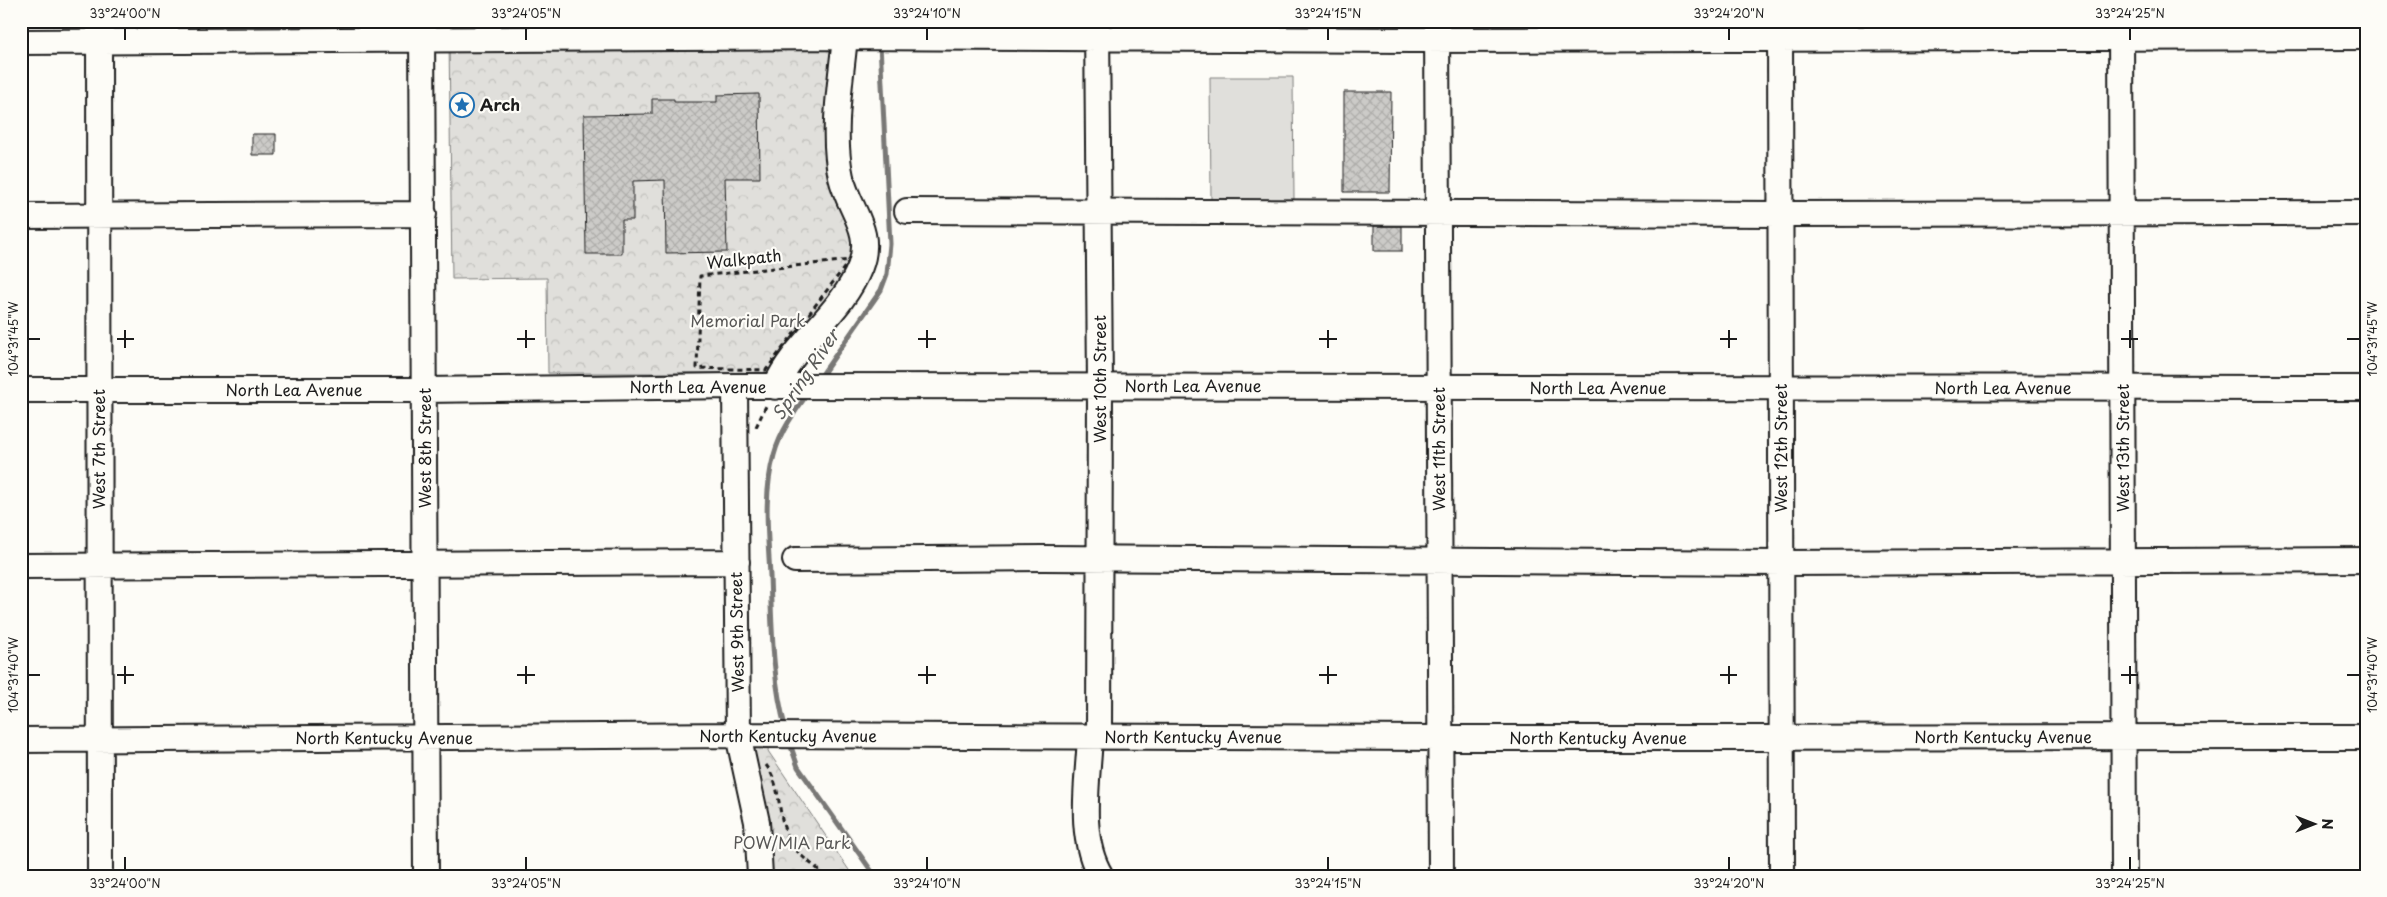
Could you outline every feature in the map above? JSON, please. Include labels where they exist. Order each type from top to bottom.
[{"type":"street","points":[[21,42],[99,31],[422,31],[897,38],[1096,31],[2121,29],[2366,37]]},
{"type":"street","name":"West 13th Street","points":[[2121,29],[2124,876]]},
{"type":"street","name":"West 12th Street","points":[[1780,30],[1782,876]]},
{"type":"street","name":"West 7th Street","points":[[99,31],[100,876]]},
{"type":"street","name":"West 8th Street","points":[[422,31],[426,876]]},
{"type":"street","name":"West 10th Street","points":[[1096,31],[1100,560],[1095,737],[1087,790],[1088,839],[1093,864],[1101,876]]},
{"type":"street","name":"West 11th Street","points":[[1437,31],[1441,876]]},
{"type":"street","points":[[781,387],[793,356],[848,289],[860,266],[865,250],[863,230],[846,194],[838,161],[839,108],[856,37]]},
{"type":"street","points":[[907,211],[1781,214],[2366,213]]},
{"type":"street","points":[[21,216],[424,214]]},
{"type":"street","name":"North Lea Avenue","points":[[21,390],[425,390],[735,386],[2366,388]]},
{"type":"street","name":"West 9th Street","points":[[735,386],[738,735],[757,822],[760,876]]},
{"type":"street","points":[[795,560],[1043,558],[1100,560],[1782,563],[2366,560]]},
{"type":"street","points":[[21,566],[737,562]]},
{"type":"street","name":"North Kentucky Avenue","points":[[21,740],[738,735],[1440,738],[2366,737]]},
{"type":"path","name":"Walkpath","points":[[850,260],[766,370],[697,368],[700,276],[850,260]]},
{"type":"path","points":[[776,785],[783,826],[789,840],[797,852],[826,876]]},
{"type":"green space","points":[[441,21],[879,21],[879,23],[455,25]]},
{"type":"green space","name":"Memorial Park","points":[[845,37],[839,108],[865,241],[784,370],[767,373],[548,373],[547,278],[452,279],[449,40]]},
{"type":"green space","points":[[1210,77],[1293,77],[1294,200],[1211,200]]},
{"type":"green space","name":"POW/MIA Park","points":[[770,735],[768,751],[853,876],[760,876],[741,755]]},
{"type":"building","points":[[1344,92],[1391,92],[1390,192],[1344,192]]},
{"type":"building","points":[[759,94],[760,178],[725,178],[727,252],[666,253],[665,180],[633,181],[633,220],[622,220],[622,254],[586,254],[584,115],[652,114],[652,99],[674,99],[674,102],[717,102],[717,95]]},
{"type":"building","points":[[252,134],[276,134],[276,155],[252,155]]},
{"type":"building","points":[[1374,226],[1402,226],[1402,251],[1374,251]]},
{"type":"waterway","name":"Spring River","points":[[819,379],[881,290],[887,274],[890,244],[880,44]]},
{"type":"waterway","name":"Spring River","points":[[786,730],[775,673],[767,530],[768,485],[774,455],[780,438],[788,422],[809,392]]},
{"type":"waterway","name":"Spring River","points":[[789,741],[798,767],[875,876]]},
{"type":"place","name":"Arch","points":[[462,105]]}]
